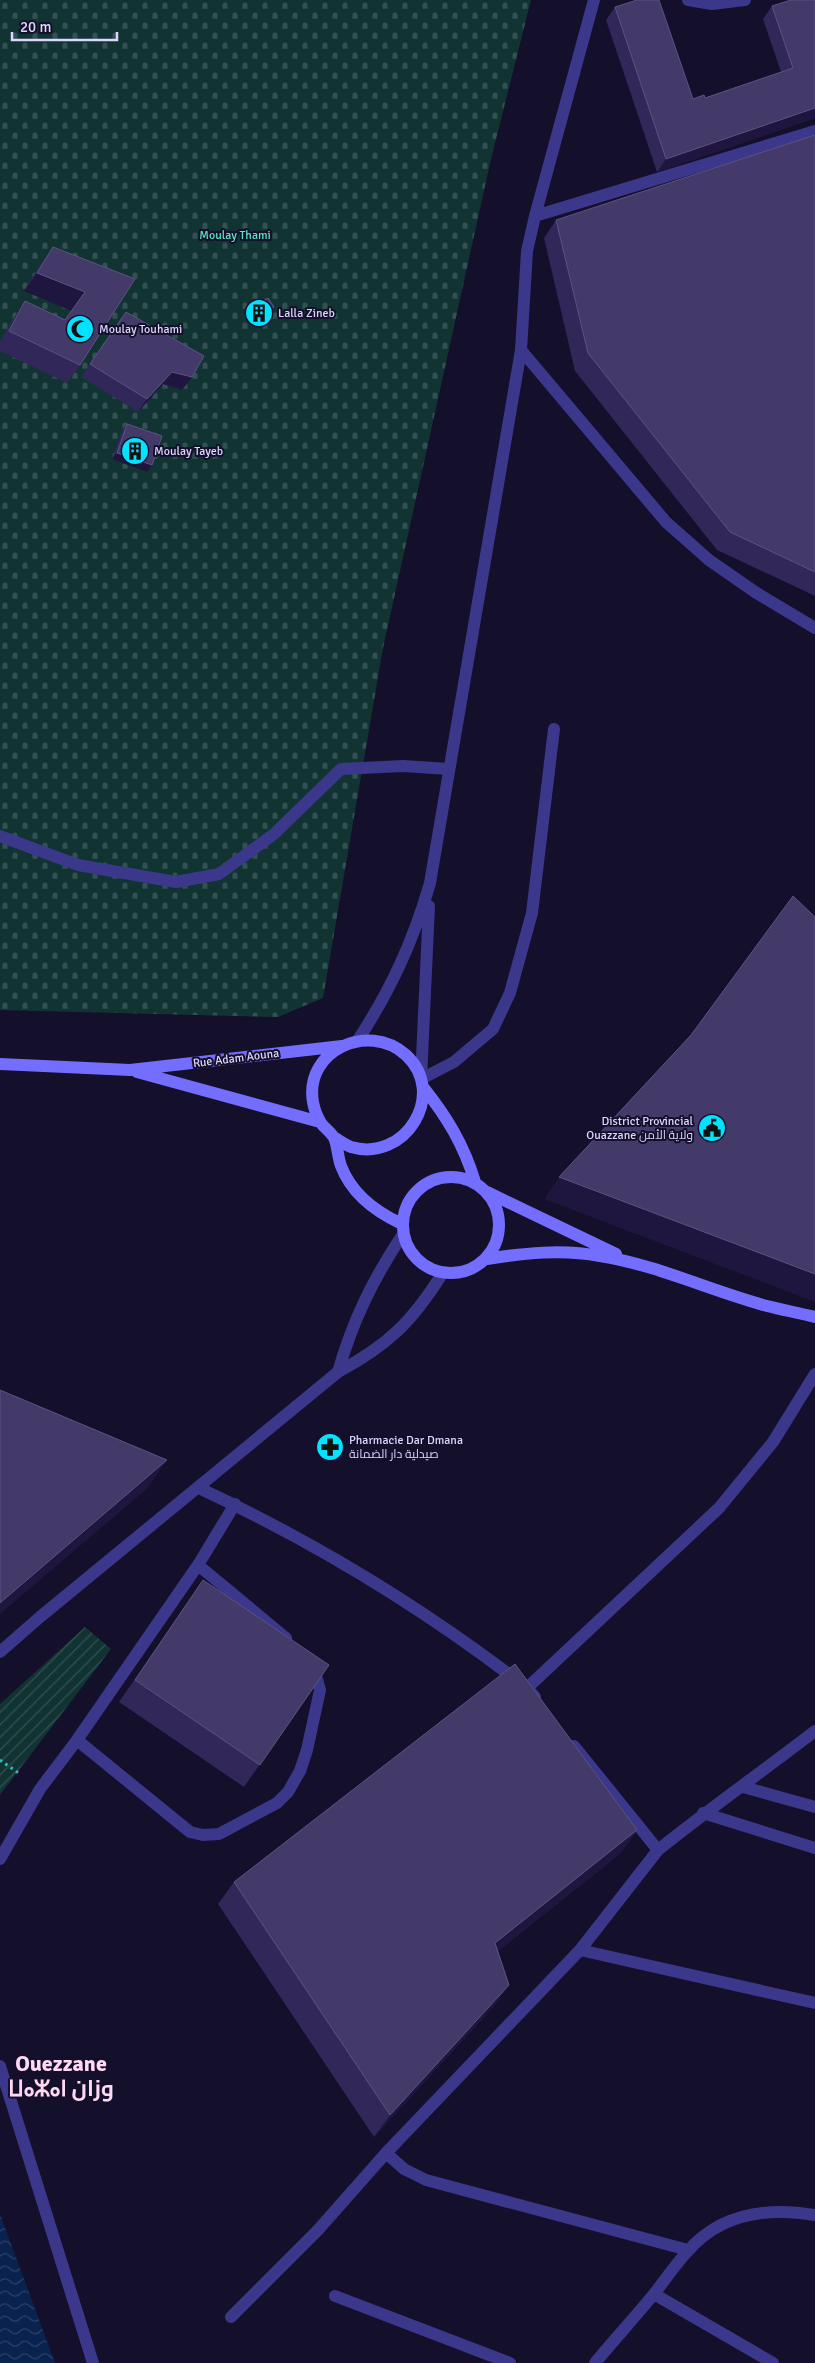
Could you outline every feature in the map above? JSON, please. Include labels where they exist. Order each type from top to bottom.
[{"type":"main road","points":[[422,1083],[422,1106],[416,1123],[403,1137],[387,1146],[369,1149],[351,1147],[334,1138],[320,1122],[313,1101],[315,1079],[325,1060],[342,1046],[358,1040],[378,1040],[397,1047],[412,1061],[422,1083],[455,1131],[467,1156],[475,1182]]},
{"type":"main road","name":"Rue Adam Aouna","points":[[0,1064],[130,1070],[342,1046]]},
{"type":"main road","name":"Rue Adam Aouna","points":[[130,1070],[320,1122]]},
{"type":"main road","points":[[334,1138],[341,1166],[355,1192],[376,1212],[403,1229]]},
{"type":"main road","points":[[487,1192],[497,1207],[500,1225],[497,1243],[487,1259],[474,1269],[458,1274],[442,1274],[424,1266],[410,1252],[403,1229],[406,1205],[418,1189],[436,1179],[455,1176],[475,1182],[487,1192],[636,1264]]},
{"type":"main road","points":[[487,1259],[524,1253],[562,1252],[599,1256],[636,1264],[766,1306],[815,1317]]},
{"type":"street","points":[[358,1040],[382,1003],[402,965],[418,925],[430,883],[521,350],[527,251],[594,0]]},
{"type":"street","points":[[688,0],[712,4],[745,0]]},
{"type":"street","points":[[535,216],[815,131]]},
{"type":"street","points":[[521,350],[666,522],[709,560],[755,592],[815,628]]},
{"type":"street","points":[[422,1083],[454,1062],[493,1029],[510,993],[532,913],[554,729]]},
{"type":"street","points":[[0,836],[78,865],[176,882],[219,874],[274,834],[341,769],[403,766],[449,769]]},
{"type":"street","points":[[422,1083],[430,883]]},
{"type":"street","points":[[338,1372],[349,1335],[364,1300],[403,1229]]},
{"type":"street","points":[[0,1652],[338,1372],[370,1354],[399,1332],[423,1304],[442,1274]]},
{"type":"street","points":[[527,1688],[719,1508],[774,1442],[815,1374]]},
{"type":"street","points":[[199,1488],[235,1504],[389,1590],[472,1646],[527,1688],[546,1711]]},
{"type":"street","points":[[0,1859],[40,1789],[77,1740],[198,1565],[235,1504]]},
{"type":"street","points":[[77,1740],[190,1832],[203,1835],[219,1834],[278,1803],[288,1792],[300,1771],[320,1690],[317,1674],[310,1660],[301,1650],[198,1565]]},
{"type":"street","points":[[231,2317],[318,2230],[386,2153],[580,1950],[658,1850],[703,1813],[743,1787],[815,1731]]},
{"type":"street","points":[[565,1734],[658,1850]]},
{"type":"street","points":[[743,1787],[815,1808]]},
{"type":"street","points":[[703,1813],[815,1848]]},
{"type":"street","points":[[580,1950],[815,2003]]},
{"type":"street","points":[[0,2066],[93,2363]]},
{"type":"street","points":[[386,2153],[404,2169],[426,2180],[688,2250]]},
{"type":"street","points":[[594,2363],[654,2294],[688,2250],[713,2228],[738,2217],[767,2211],[793,2211],[815,2214]]},
{"type":"street","points":[[654,2294],[773,2363]]},
{"type":"street","points":[[334,2296],[510,2363]]},
{"type":"green space","name":"Moulay Thami","points":[[0,0],[531,0],[491,159],[383,648],[323,998],[278,1017],[0,1010]]},
{"type":"green space","points":[[85,1627],[111,1649],[0,1795],[0,1704]]},
{"type":"water","points":[[0,2214],[55,2363],[0,2363]]},
{"type":"building","points":[[637,0],[659,0],[693,99],[704,95],[705,98],[793,68],[772,6],[791,0],[815,0],[815,108],[666,159],[615,7]]},
{"type":"building","points":[[815,135],[815,572],[730,532],[588,353],[556,220]]},
{"type":"building","points":[[53,247],[135,279],[80,365],[9,331],[25,301],[65,320],[85,292],[37,273]]},
{"type":"building","points":[[268,298],[274,307],[259,315],[253,306]]},
{"type":"building","points":[[126,312],[204,356],[192,377],[172,372],[147,399],[90,364]]},
{"type":"building","name":"Moulay Tayeb","points":[[127,424],[162,436],[152,465],[117,453]]},
{"type":"building","name":"District Provincial Ouazzane ولاية الأمن","points":[[793,896],[815,917],[815,1274],[559,1177],[691,1035]]},
{"type":"building","points":[[0,1390],[167,1460],[0,1603]]},
{"type":"building","points":[[203,1580],[329,1665],[260,1765],[135,1680]]},
{"type":"building","points":[[515,1664],[637,1830],[495,1943],[509,1985],[390,2115],[234,1882]]},
{"type":"place","name":"Lalla Zineb","points":[[259,313]]},
{"type":"place","name":"Moulay Touhami","points":[[80,329]]},
{"type":"place","name":"Moulay Tayeb","points":[[135,451]]},
{"type":"place","name":"District Provincial Ouazzane ولاية الأمن","points":[[712,1128]]},
{"type":"place","name":"Pharmacie Dar Dmana صيدلية دار الضمانة","points":[[330,1447]]},
{"type":"district","name":"Ouezzane ⵡⴰⵣⴰⵏ وزان","points":[[61,2076]]}]
